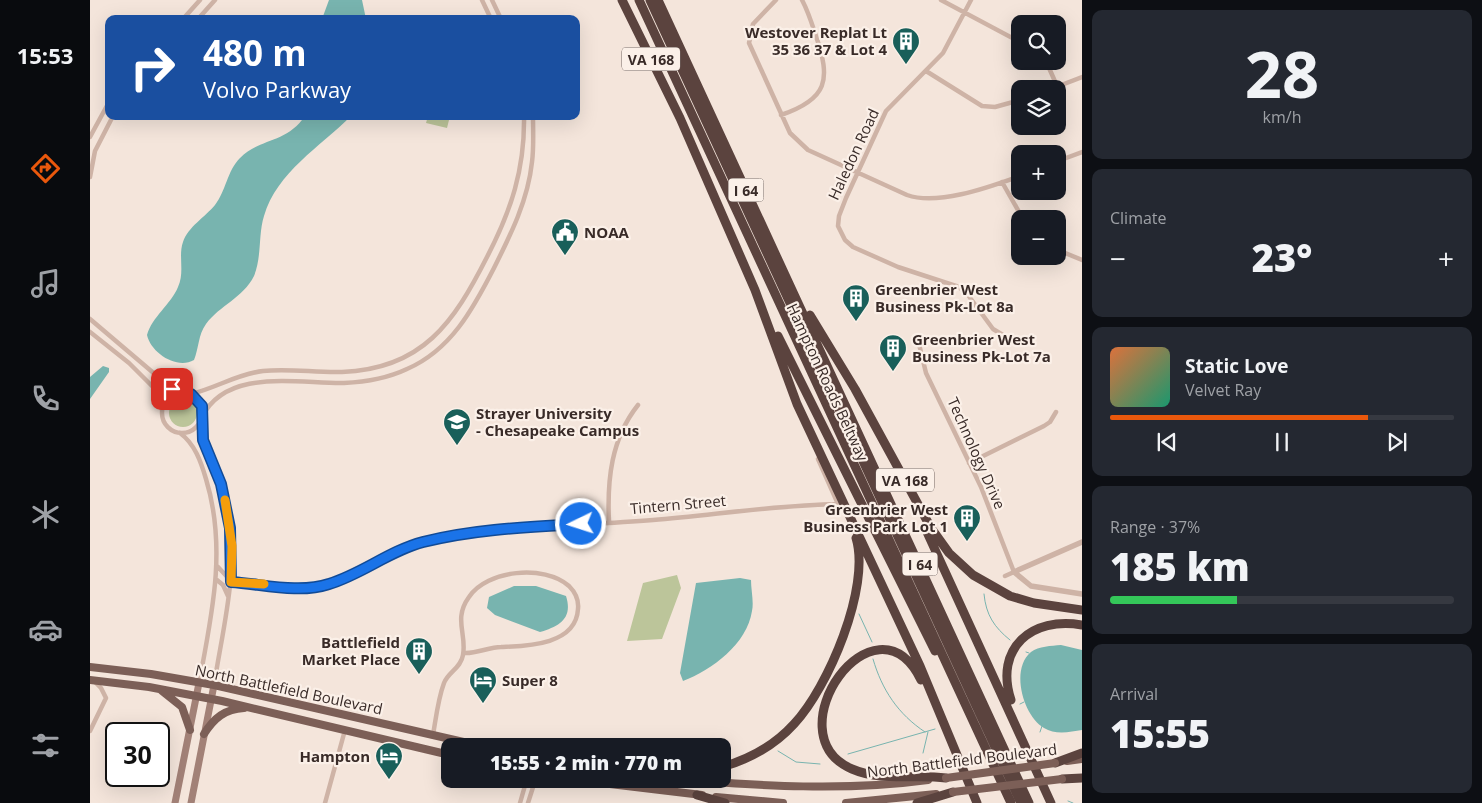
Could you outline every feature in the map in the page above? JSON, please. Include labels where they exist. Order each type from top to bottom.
[{"type":"highway","name":"VA 168","points":[[622,0],[680,118],[755,290],[798,404],[842,505],[920,666],[940,715]]},
{"type":"highway","points":[[637,0],[1011,803]]},
{"type":"highway","name":"Hampton Roads Beltway","points":[[637,0],[1006,803]]},
{"type":"highway","points":[[650,0],[1021,803]]},
{"type":"highway","name":"Hampton Roads Beltway","points":[[658,0],[1029,803]]},
{"type":"highway","name":"VA 168","points":[[786,277],[854,389],[937,537],[949,553],[973,575],[1000,591],[1022,600],[1082,610]]},
{"type":"highway","points":[[755,290],[942,665]]},
{"type":"highway","points":[[896,466],[1026,742],[1051,803]]},
{"type":"highway","points":[[731,765],[765,749],[793,725],[810,704],[839,646],[853,610],[858,583],[858,543],[842,505]]},
{"type":"highway","points":[[1026,742],[1008,690],[1006,674],[1013,651],[1029,633],[1042,626],[1062,623],[1082,625]]},
{"type":"highway","points":[[946,778],[922,775],[888,778],[858,771],[841,763],[831,754],[822,730],[826,703],[845,667],[856,657],[873,650],[895,654],[911,664],[940,715],[977,803]]},
{"type":"highway","points":[[1055,763],[1082,753]]},
{"type":"highway","points":[[1062,779],[1082,777]]},
{"type":"highway","points":[[917,803],[954,792]]},
{"type":"highway","points":[[697,794],[725,803]]},
{"type":"main road","name":"North Battlefield Boulevard","points":[[90,667],[142,673],[214,685],[446,738]]},
{"type":"main road","name":"North Battlefield Boulevard","points":[[91,680],[156,688],[197,696],[441,753]]},
{"type":"main road","points":[[175,803],[199,683]]},
{"type":"main road","points":[[191,803],[214,685]]},
{"type":"main road","points":[[156,688],[182,707],[190,730]]},
{"type":"main road","points":[[204,734],[212,722],[222,714],[236,708],[253,708]]},
{"type":"main road","name":"North Battlefield Boulevard","points":[[731,783],[815,788],[882,785],[1082,759]]},
{"type":"main road","name":"North Battlefield Boulevard","points":[[846,803],[908,798],[1062,779]]},
{"type":"main road","points":[[645,788],[783,803]]},
{"type":"street","points":[[187,15],[200,0]]},
{"type":"street","points":[[202,15],[215,0]]},
{"type":"street","points":[[482,0],[489,15]]},
{"type":"street","points":[[492,0],[499,15]]},
{"type":"street","points":[[776,0],[753,24],[749,43],[790,133],[804,148],[858,173],[922,199],[937,199],[1011,179]]},
{"type":"street","points":[[781,115],[813,99],[822,86],[825,75],[824,58],[802,0]]},
{"type":"street","points":[[941,0],[1011,37]]},
{"type":"street","name":"Haledon Road","points":[[971,0],[943,53],[886,111],[838,218],[840,232],[847,243],[898,267],[959,287],[968,295],[993,328],[1008,338]]},
{"type":"street","points":[[926,71],[982,106],[995,107],[1011,103]]},
{"type":"street","points":[[1066,83],[1082,77]]},
{"type":"street","points":[[90,137],[105,109]]},
{"type":"street","points":[[90,177],[95,151],[110,120]]},
{"type":"street","points":[[90,319],[170,387],[182,393],[191,394],[242,375],[262,372],[342,372],[376,368],[407,356],[432,339],[448,323],[466,300],[508,213],[522,163],[524,120]]},
{"type":"street","points":[[180,433],[193,431],[214,399],[246,385],[277,381],[344,383],[374,379],[408,369],[437,350],[466,318],[514,227],[522,205],[532,162],[533,120]]},
{"type":"street","points":[[1066,159],[1082,152]]},
{"type":"street","points":[[1002,182],[1018,210]]},
{"type":"street","points":[[1066,253],[1081,258]]},
{"type":"street","points":[[90,332],[129,363],[155,389],[166,424],[191,443],[197,454],[209,489],[216,526],[218,567],[199,683]]},
{"type":"street","name":"Technology Drive","points":[[919,344],[926,373],[969,463],[1014,572]]},
{"type":"street","points":[[162,411],[169,398],[182,393]]},
{"type":"street","points":[[191,394],[199,402],[203,440],[221,484],[228,512],[232,546],[229,600],[214,685]]},
{"type":"street","points":[[609,522],[608,486],[612,460],[623,430],[638,405]]},
{"type":"street","points":[[969,463],[1044,426],[1050,422],[1056,412]]},
{"type":"street","points":[[802,423],[842,505]]},
{"type":"street","name":"Tintern Street","points":[[231,582],[317,587],[350,576],[389,554],[422,542],[512,528],[652,520],[807,505],[842,505]]},
{"type":"street","points":[[1006,576],[1082,542]]},
{"type":"street","points":[[218,567],[231,582]]},
{"type":"street","points":[[1014,572],[1031,586],[1082,594]]},
{"type":"street","points":[[433,735],[444,682],[459,665],[464,653],[460,624],[463,606],[474,591],[488,580],[513,574],[536,574],[565,583],[575,593],[579,606],[575,621],[564,634],[526,647],[490,648],[464,653]]},
{"type":"street","points":[[217,580],[225,587],[229,600]]},
{"type":"street","points":[[90,730],[106,698],[101,688],[91,680]]},
{"type":"street","points":[[325,803],[345,730]]},
{"type":"street","points":[[520,803],[524,788]]},
{"type":"street","points":[[528,803],[533,788]]},
{"type":"green space","points":[[427,120],[449,120],[447,128],[426,123]]},
{"type":"green space","points":[[183,399],[193,403],[197,413],[193,423],[183,427],[173,423],[169,413],[173,403]]},
{"type":"green space","points":[[677,575],[681,588],[662,639],[627,641],[643,583]]},
{"type":"water","points":[[329,0],[362,0],[365,15],[323,15]]},
{"type":"water","points":[[302,120],[347,120],[289,173],[270,200],[264,216],[254,276],[238,296],[206,324],[201,333],[194,360],[180,363],[166,358],[149,342],[147,335],[149,328],[178,287],[181,276],[181,253],[185,237],[215,205],[222,194],[232,169],[240,158],[256,147],[290,132]]},
{"type":"water","points":[[103,366],[109,368],[109,372],[90,399],[90,377]]},
{"type":"water","points":[[740,578],[751,580],[753,600],[749,623],[743,634],[736,645],[716,663],[683,681],[680,673],[696,583]]},
{"type":"water","points":[[514,586],[536,586],[566,596],[568,610],[563,620],[559,624],[540,632],[495,615],[487,608],[489,597]]},
{"type":"water","points":[[1061,645],[1082,650],[1082,730],[1058,732],[1044,728],[1030,713],[1022,692],[1021,669],[1031,652],[1041,647]]},
{"type":"waterway","points":[[984,594],[992,620],[1010,640]]},
{"type":"waterway","points":[[859,614],[872,642]]},
{"type":"waterway","points":[[873,659],[881,681],[892,700],[915,725],[925,732]]},
{"type":"waterway","points":[[1020,704],[1024,702]]},
{"type":"waterway","points":[[1040,732],[1042,726]]},
{"type":"waterway","points":[[848,754],[935,729]]},
{"type":"waterway","points":[[923,753],[928,732]]},
{"type":"waterway","points":[[778,751],[796,762],[820,764]]},
{"type":"waterway","points":[[1068,801],[1073,803]]},
{"type":"slow traffic","points":[[225,500],[232,546],[231,582],[264,584]]},
{"type":"place","name":"Westover Replat Lt 35 36 37 & Lot 4","points":[[906,65]]},
{"type":"place","name":"NOAA","points":[[565,256]]},
{"type":"place","name":"Greenbrier West Business Pk-Lot 8a","points":[[856,322]]},
{"type":"place","name":"Greenbrier West Business Pk-Lot 7a","points":[[893,372]]},
{"type":"place","name":"Strayer University - Chesapeake Campus","points":[[457,446]]},
{"type":"place","name":"Greenbrier West Business Park Lot 1","points":[[967,542]]},
{"type":"place","name":"Battlefield Market Place","points":[[419,675]]},
{"type":"place","name":"Super 8","points":[[483,704]]},
{"type":"place","name":"Hampton","points":[[389,780]]},
{"type":"route","points":[[172,389],[191,394],[202,406],[203,440],[221,484],[230,528],[232,546],[231,582],[305,588],[317,587],[350,576],[389,554],[422,542],[507,528],[581,524]]}]
